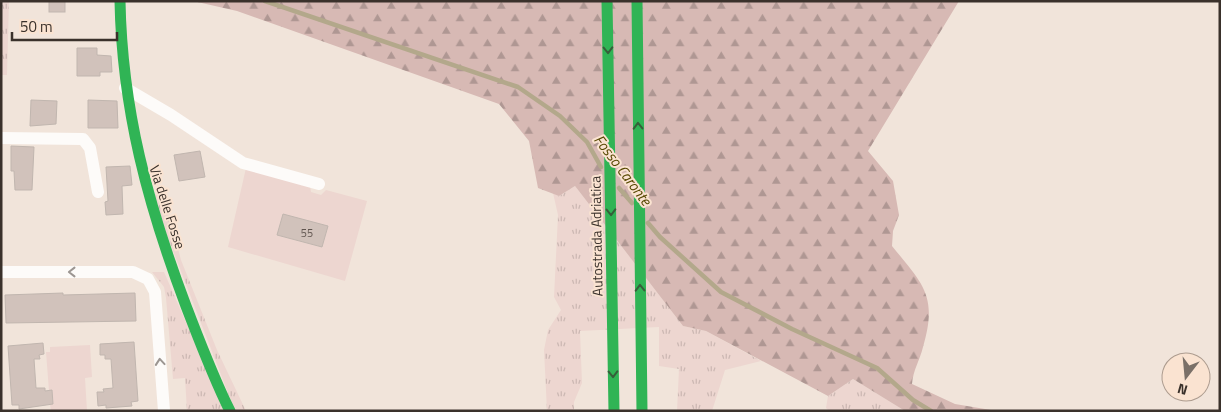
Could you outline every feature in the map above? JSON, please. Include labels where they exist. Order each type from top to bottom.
[{"type":"main road","name":"Via delle Fosse","points":[[120,1],[125,88],[134,143],[157,225],[189,313],[230,411]]},
{"type":"main road","name":"Autostrada Adriatica","points":[[607,1],[614,411]]},
{"type":"main road","points":[[636,1],[642,411]]},
{"type":"street","points":[[125,88],[243,163],[319,184]]},
{"type":"street","points":[[1,138],[83,139],[90,148],[98,192]]},
{"type":"street","points":[[1,272],[133,272],[148,279],[155,292],[164,411]]},
{"type":"green space","points":[[1,1],[9,1],[7,75],[1,75]]},
{"type":"green space","points":[[193,1],[959,1],[868,151],[893,181],[899,215],[893,231],[892,246],[919,281],[928,303],[927,330],[912,384],[955,404],[997,411],[905,411],[853,379],[828,396],[706,331],[683,326],[575,186],[559,196],[538,188],[529,141],[499,104],[237,11]]},
{"type":"green space","points":[[246,168],[310,186],[311,192],[321,195],[326,190],[367,201],[345,281],[228,247]],"holes":[[[328,226],[322,247],[277,235]]]},
{"type":"green space","points":[[575,186],[683,326],[706,331],[761,361],[725,370],[712,411],[677,411],[679,369],[659,366],[659,327],[580,331],[582,383],[574,402],[574,411],[547,411],[544,350],[548,330],[561,310],[554,297],[558,215],[553,193],[559,196]]},
{"type":"green space","points":[[164,193],[181,260],[217,350],[246,411],[235,411],[151,194]]},
{"type":"green space","points":[[152,272],[164,272],[225,411],[187,411],[185,378],[173,379],[164,287]]},
{"type":"green space","points":[[90,345],[92,377],[85,378],[87,411],[51,411],[50,404],[53,404],[49,391],[46,352],[50,352],[50,347]]},
{"type":"green space","points":[[853,379],[905,411],[829,411],[826,408],[828,396]]},
{"type":"building","points":[[49,1],[65,1],[65,12],[49,12]]},
{"type":"building","points":[[77,48],[97,48],[97,55],[111,56],[112,72],[100,72],[100,76],[77,76]]},
{"type":"building","points":[[31,100],[57,101],[56,124],[30,126]]},
{"type":"building","points":[[88,100],[117,101],[118,128],[88,128]]},
{"type":"building","points":[[11,146],[34,147],[32,190],[15,190],[14,171],[11,171]]},
{"type":"building","points":[[200,151],[205,177],[179,181],[174,155]]},
{"type":"building","points":[[130,166],[132,185],[122,186],[123,214],[106,215],[105,202],[108,201],[106,167]]},
{"type":"building","points":[[283,214],[328,226],[322,247],[277,235]]},
{"type":"building","points":[[63,293],[63,295],[135,293],[136,321],[6,323],[5,295]]},
{"type":"building","points":[[134,342],[138,401],[131,402],[132,406],[106,408],[106,405],[98,406],[97,392],[104,392],[103,389],[113,388],[111,359],[105,359],[105,355],[100,355],[100,344]]},
{"type":"building","points":[[43,343],[44,354],[39,355],[40,359],[34,359],[36,388],[45,388],[45,391],[52,390],[53,404],[19,409],[19,405],[12,405],[8,346]]},
{"type":"waterway","name":"Fosso Caronte","points":[[265,1],[518,87],[560,116],[587,142],[601,167]]},
{"type":"waterway","name":"Fosso Caronte","points":[[619,188],[632,203]]},
{"type":"waterway","name":"Fosso Caronte","points":[[648,223],[660,237],[721,292],[792,329],[877,368],[913,400],[931,411]]},
{"type":"traffic: fast","points":[[120,1],[126,80],[132,119],[149,194],[186,306],[212,372],[230,411]]},
{"type":"traffic: fast","points":[[607,1],[614,411]]},
{"type":"traffic: fast","points":[[637,1],[642,411]]}]
